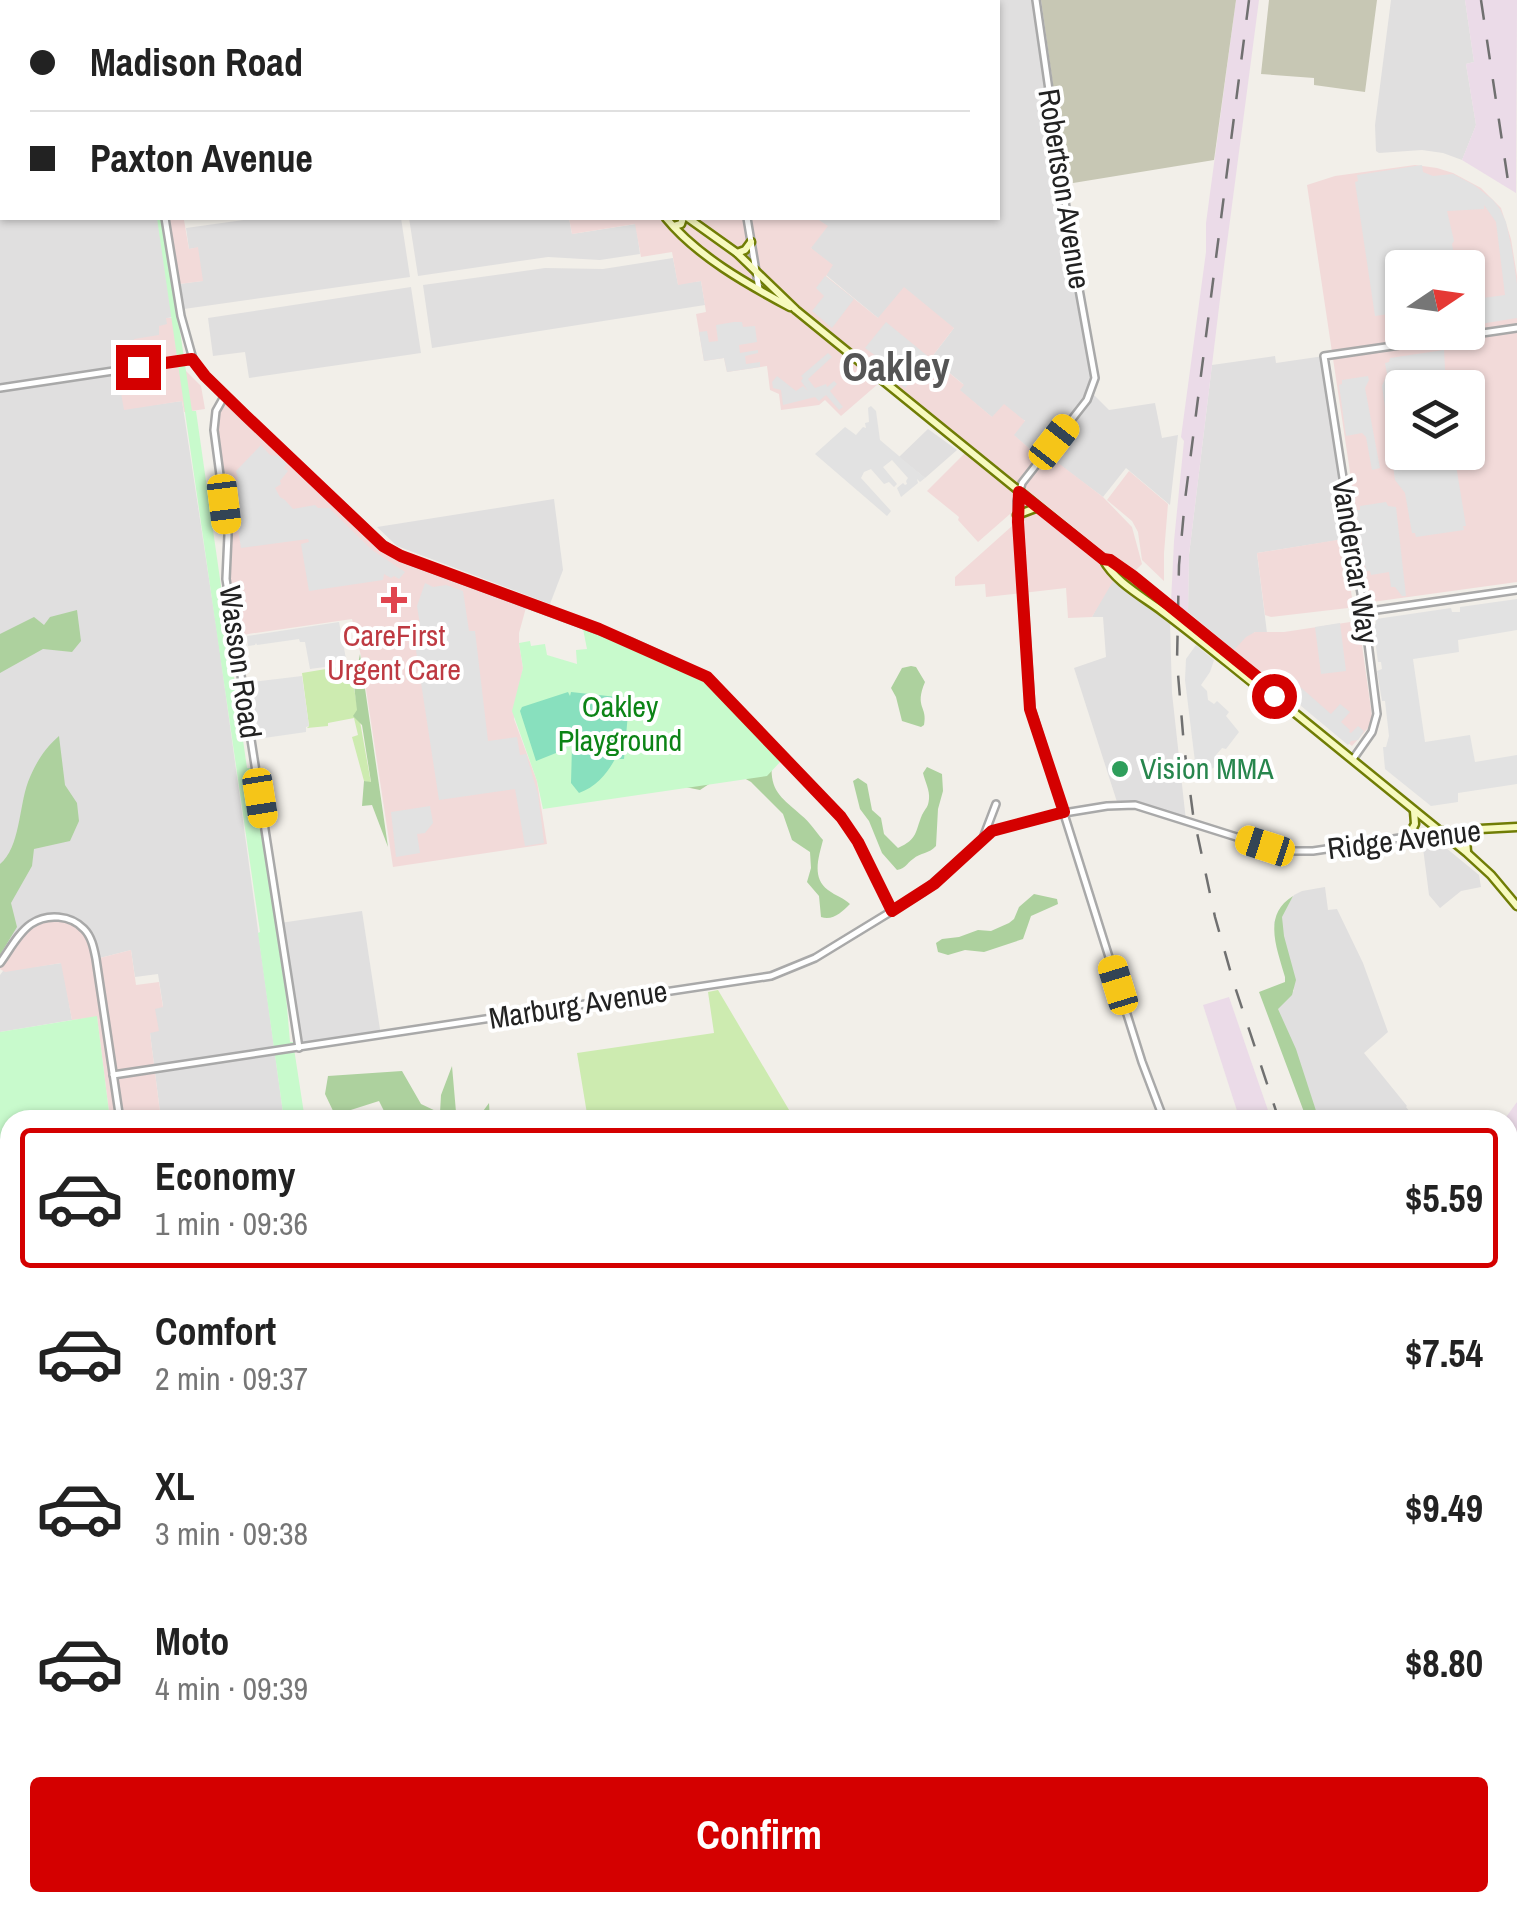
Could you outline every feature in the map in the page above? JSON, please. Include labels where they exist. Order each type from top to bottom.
[{"type":"main road","points":[[688,220],[737,252],[796,310],[1103,559],[1133,576],[1266,684],[1274,696],[1468,853],[1517,906]]},
{"type":"main road","points":[[670,221],[712,258],[796,310]]},
{"type":"main road","points":[[737,252],[746,250],[751,242]]},
{"type":"main road","points":[[762,292],[784,297]]},
{"type":"main road","points":[[1018,515],[1038,507]]},
{"type":"main road","points":[[1409,835],[1415,824],[1414,810]]},
{"type":"main road","name":"Ridge Avenue","points":[[1441,832],[1517,827]]},
{"type":"main road","points":[[1468,853],[1466,839],[1470,829]]},
{"type":"street","name":"Robertson Avenue","points":[[1019,492],[1086,400],[1095,378],[1036,0]]},
{"type":"street","points":[[166,220],[181,316],[192,359],[205,376],[390,551],[631,642],[707,677],[841,817],[858,842],[892,911]]},
{"type":"street","points":[[747,220],[762,292]]},
{"type":"street","name":"Vandercar Way","points":[[1352,759],[1372,732],[1377,714],[1324,356],[1517,328]]},
{"type":"street","points":[[0,388],[192,359]]},
{"type":"street","name":"Wasson Road","points":[[225,395],[216,411],[214,430],[228,536],[226,579],[296,1049]]},
{"type":"street","points":[[1019,492],[1030,709],[1160,1110]]},
{"type":"street","points":[[1363,612],[1517,590]]},
{"type":"street","points":[[983,838],[996,804]]},
{"type":"street","name":"Ridge Avenue","points":[[1000,828],[1064,812],[1140,806],[1292,851],[1441,832]]},
{"type":"street","name":"Marburg Avenue","points":[[113,1076],[771,976],[815,958],[934,884],[983,838],[1000,828]]},
{"type":"street","points":[[0,963],[25,929],[38,920],[57,916],[84,929],[96,959],[118,1110]]},
{"type":"shaded area","points":[[1000,0],[1036,0],[1095,378],[1091,392],[1109,410],[1155,403],[1162,438],[1178,435],[1170,505],[1126,468],[1103,497],[1045,454],[1041,458],[1013,435],[1025,420],[993,418],[959,390],[963,384],[931,358],[954,328],[878,318],[826,275],[811,248],[816,220],[1000,220]]},
{"type":"shaded area","points":[[1041,0],[1236,0],[1214,160],[1067,184]]},
{"type":"shaded area","points":[[1236,0],[1259,0],[1189,555],[1188,612],[1171,602],[1184,441],[1181,437]]},
{"type":"shaded area","points":[[1269,0],[1377,0],[1365,92],[1314,85],[1314,78],[1261,74]]},
{"type":"shaded area","points":[[1391,0],[1465,0],[1474,62],[1466,64],[1476,125],[1462,160],[1422,150],[1376,151],[1375,125]]},
{"type":"shaded area","points":[[1465,0],[1517,0],[1516,193],[1462,160],[1476,125],[1466,64],[1474,62]]},
{"type":"shaded area","points":[[1415,165],[1453,173],[1481,188],[1501,208],[1517,276],[1517,582],[1372,602],[1369,599],[1307,185],[1335,176]]},
{"type":"shaded area","points":[[1422,165],[1423,172],[1433,176],[1453,174],[1493,200],[1506,222],[1512,250],[1517,318],[1485,323],[1485,298],[1505,295],[1496,222],[1484,205],[1484,209],[1447,211],[1453,250],[1385,250],[1385,315],[1375,316],[1357,175]]},
{"type":"shaded area","points":[[0,220],[166,220],[181,316],[167,318],[167,324],[138,367],[124,409],[182,401],[283,1110],[160,1110],[150,1033],[155,1008],[163,1006],[158,974],[135,977],[131,950],[96,959],[0,963]]},
{"type":"shaded area","points":[[169,220],[184,220],[189,249],[198,247],[203,281],[179,284]]},
{"type":"shaded area","points":[[243,220],[401,220],[410,277],[184,309],[179,284],[202,281],[197,248],[189,249],[186,228]]},
{"type":"shaded area","points":[[409,220],[569,220],[572,234],[636,224],[640,254],[600,260],[548,257],[418,276]]},
{"type":"shaded area","points":[[569,220],[819,220],[828,226],[811,248],[833,265],[826,276],[878,318],[904,287],[954,328],[931,358],[964,385],[960,390],[992,417],[1004,404],[1025,421],[1014,435],[1040,458],[1045,453],[1103,497],[1132,527],[1142,564],[1116,576],[1092,617],[1068,618],[1066,588],[986,597],[985,584],[955,586],[955,577],[1012,526],[1010,514],[978,542],[959,517],[927,491],[971,447],[886,377],[841,416],[825,400],[819,405],[781,410],[779,394],[770,390],[767,366],[727,372],[724,358],[704,361],[696,314],[706,312],[701,281],[678,285],[672,252],[641,257],[635,224],[572,234]]},
{"type":"shaded area","points":[[673,258],[678,284],[701,281],[705,305],[432,348],[423,285],[545,268],[603,269]]},
{"type":"shaded area","points":[[825,276],[854,299],[832,328],[812,311],[824,296],[816,288]]},
{"type":"shaded area","points":[[411,287],[421,353],[249,378],[245,352],[213,356],[208,318]]},
{"type":"shaded area","points":[[166,318],[176,318],[184,369],[201,386],[205,409],[184,412],[182,401],[124,410],[117,370],[138,367],[134,339],[159,335],[159,326],[167,324]]},
{"type":"shaded area","points":[[742,322],[743,327],[755,326],[757,342],[739,345],[740,353],[758,350],[745,356],[746,364],[760,362],[760,367],[727,372],[724,358],[704,361],[699,332],[707,331],[709,342],[718,341],[716,325]]},
{"type":"shaded area","points":[[886,322],[930,358],[905,388],[889,368],[885,371],[873,361],[876,356],[865,348]]},
{"type":"shaded area","points":[[1444,350],[1445,370],[1386,370],[1385,363],[1390,358]]},
{"type":"shaded area","points":[[828,353],[832,357],[808,379],[815,388],[826,384],[827,387],[834,381],[837,384],[830,391],[843,407],[839,410],[826,395],[819,401],[815,397],[783,405],[781,390],[773,388],[777,376],[796,391],[803,386],[808,391],[801,376]]},
{"type":"shaded area","points":[[1275,356],[1276,363],[1324,356],[1352,538],[1257,553],[1267,633],[1255,632],[1234,650],[1188,612],[1189,555],[1212,365]]},
{"type":"shaded area","points":[[1368,376],[1365,388],[1380,468],[1372,470],[1366,437],[1362,433],[1346,436],[1339,385],[1342,380]]},
{"type":"shaded area","points":[[225,395],[385,547],[527,604],[519,633],[523,668],[514,719],[537,781],[547,844],[393,867],[352,619],[235,638],[226,579],[229,550],[215,418]]},
{"type":"shaded area","points":[[871,406],[876,411],[880,440],[925,478],[920,482],[917,479],[918,483],[901,497],[897,488],[907,484],[908,478],[892,460],[883,467],[897,484],[894,487],[889,482],[884,484],[871,469],[864,472],[861,478],[891,511],[887,516],[815,454],[845,427],[856,435],[866,428]]},
{"type":"shaded area","points":[[928,429],[957,450],[925,478],[899,457]]},
{"type":"shaded area","points":[[261,445],[287,464],[284,468],[288,471],[275,488],[280,497],[293,509],[315,505],[329,508],[372,550],[405,572],[399,579],[384,574],[383,580],[309,591],[301,544],[309,542],[308,539],[241,548],[231,484],[238,479],[236,471]]},
{"type":"shaded area","points":[[1394,470],[1457,470],[1464,530],[1416,537],[1405,493],[1395,480]]},
{"type":"shaded area","points":[[1129,471],[1168,504],[1164,581],[1142,560],[1138,532],[1132,521],[1107,500]]},
{"type":"shaded area","points":[[554,499],[563,570],[550,604],[397,546],[377,527]]},
{"type":"shaded area","points":[[1386,502],[1396,507],[1406,596],[1391,587],[1389,572],[1371,575],[1366,571],[1356,510]]},
{"type":"shaded area","points":[[1343,539],[1353,604],[1348,608],[1265,615],[1257,553]]},
{"type":"shaded area","points":[[1116,576],[1170,622],[1172,693],[1186,821],[1146,807],[1118,805],[1074,668],[1106,657],[1103,617],[1092,617]]},
{"type":"shaded area","points":[[425,583],[463,591],[469,631],[475,631],[488,741],[517,737],[520,755],[526,754],[538,794],[544,843],[525,846],[515,789],[439,800],[414,637],[426,635],[425,630],[421,631],[417,606]]},
{"type":"shaded area","points":[[1517,599],[1517,630],[1458,640],[1459,652],[1413,659],[1425,742],[1470,735],[1475,762],[1517,755],[1517,784],[1458,793],[1458,802],[1431,806],[1385,769],[1383,747],[1389,736],[1373,625],[1376,619],[1451,608],[1452,612],[1460,612],[1460,607]]},
{"type":"shaded area","points":[[1357,621],[1372,716],[1368,728],[1352,746],[1234,650],[1255,632],[1284,632]]},
{"type":"shaded area","points":[[339,622],[347,664],[310,669],[305,642],[299,639],[248,646],[247,636]]},
{"type":"shaded area","points":[[1340,623],[1346,671],[1321,674],[1315,627]]},
{"type":"shaded area","points":[[1196,645],[1214,660],[1201,685],[1208,700],[1214,704],[1217,701],[1229,712],[1226,716],[1239,732],[1216,755],[1217,765],[1205,774],[1196,770],[1185,680],[1186,659]]},
{"type":"shaded area","points":[[302,676],[309,726],[306,732],[264,738],[263,732],[258,732],[251,682]]},
{"type":"shaded area","points":[[1288,683],[1294,689],[1298,685],[1331,714],[1340,704],[1350,712],[1341,722],[1351,733],[1358,726],[1364,731],[1358,740],[1348,745],[1282,690]]},
{"type":"shaded area","points":[[430,806],[433,823],[425,833],[417,834],[420,853],[396,857],[391,812]]},
{"type":"shaded area","points":[[1422,840],[1440,843],[1479,875],[1481,887],[1461,891],[1440,908],[1429,895]]},
{"type":"shaded area","points":[[1325,887],[1328,910],[1337,909],[1363,963],[1388,1032],[1364,1053],[1408,1110],[1306,1110],[1268,1000],[1294,991],[1274,922],[1294,895]]},
{"type":"shaded area","points":[[362,911],[381,1036],[299,1048],[280,923]]},
{"type":"shaded area","points":[[50,917],[68,919],[84,929],[96,959],[131,950],[136,985],[159,982],[163,1007],[155,1009],[159,1031],[150,1033],[160,1110],[109,1110],[97,1017],[72,1020],[61,963],[5,972],[0,969],[0,963],[25,929]]},
{"type":"shaded area","points":[[62,963],[72,1020],[0,1032],[3,971]]},
{"type":"shaded area","points":[[1229,997],[1268,1110],[1237,1110],[1203,1005]]},
{"type":"green space","points":[[157,220],[163,220],[192,411],[196,411],[247,768],[252,768],[290,1042],[303,1110],[283,1110]]},
{"type":"green space","points":[[77,610],[81,641],[72,652],[43,649],[0,673],[0,634],[34,617],[44,625],[50,617]]},
{"type":"green space","name":"Oakley Playground","points":[[583,629],[663,659],[705,682],[781,761],[767,776],[543,809],[512,711],[523,668],[519,643],[545,644],[547,655],[577,664],[576,650],[587,649]]},
{"type":"green space","points":[[360,654],[388,847],[372,805],[362,806],[364,781],[371,782],[362,725],[353,716],[357,710],[353,677],[338,667],[358,664]]},
{"type":"green space","points":[[338,667],[352,677],[371,783],[364,781],[352,737],[358,735],[354,718],[307,728],[302,673]]},
{"type":"green space","points":[[916,667],[925,682],[921,702],[925,719],[921,727],[902,721],[891,688],[902,668]]},
{"type":"green space","points":[[568,692],[570,696],[571,692],[626,698],[629,702],[624,759],[615,759],[600,779],[579,793],[571,783],[571,740],[566,749],[536,761],[520,711]]},
{"type":"green space","points":[[59,736],[65,785],[77,803],[79,821],[70,841],[34,849],[32,866],[11,903],[17,927],[0,955],[0,864],[12,848],[31,775]]},
{"type":"green space","points":[[637,738],[690,745],[705,739],[734,763],[764,754],[772,761],[772,780],[778,792],[823,840],[819,879],[850,904],[833,917],[821,917],[819,896],[807,882],[810,852],[792,840],[783,814],[744,778],[721,776],[700,790],[675,785],[642,794],[625,793],[633,777]]},
{"type":"green space","points":[[927,767],[942,774],[936,846],[897,870],[882,853],[860,809],[853,781],[858,778],[867,784],[872,810],[881,818],[884,834],[898,848],[913,838],[928,804],[923,773]]},
{"type":"green space","points":[[1034,894],[1057,899],[1058,904],[1031,916],[1023,939],[984,952],[938,952],[936,943],[942,939],[978,930],[991,931],[1009,923]]},
{"type":"green space","points":[[1293,896],[1282,917],[1296,980],[1292,995],[1278,1009],[1316,1110],[1303,1110],[1259,992],[1285,982],[1274,933],[1283,904]]},
{"type":"green space","points":[[718,990],[789,1110],[586,1110],[577,1053],[714,1033],[708,992]]},
{"type":"green space","points":[[97,1016],[109,1110],[0,1110],[0,1032]]},
{"type":"green space","points":[[452,1066],[456,1110],[440,1110],[441,1095]]},
{"type":"green space","points":[[402,1071],[421,1104],[434,1110],[384,1110],[379,1101],[351,1110],[333,1110],[325,1094],[328,1076]]},
{"type":"railway","points":[[1249,0],[1185,500],[1177,662],[1193,814],[1215,917],[1276,1110]]},
{"type":"railway","points":[[1481,0],[1508,181]]},
{"type":"place","name":"CareFirst Urgent Care","points":[[394,600]]},
{"type":"place","name":"Vision MMA","points":[[1120,769]]},
{"type":"district","name":"Oakley","points":[[896,367]]},
{"type":"route","points":[[138,367],[192,359],[205,376],[383,546],[401,556],[599,629],[707,677],[832,805],[858,842],[892,911],[934,884],[992,831],[1064,812],[1030,709],[1019,492],[1103,559],[1133,576],[1266,684],[1274,696]]}]
